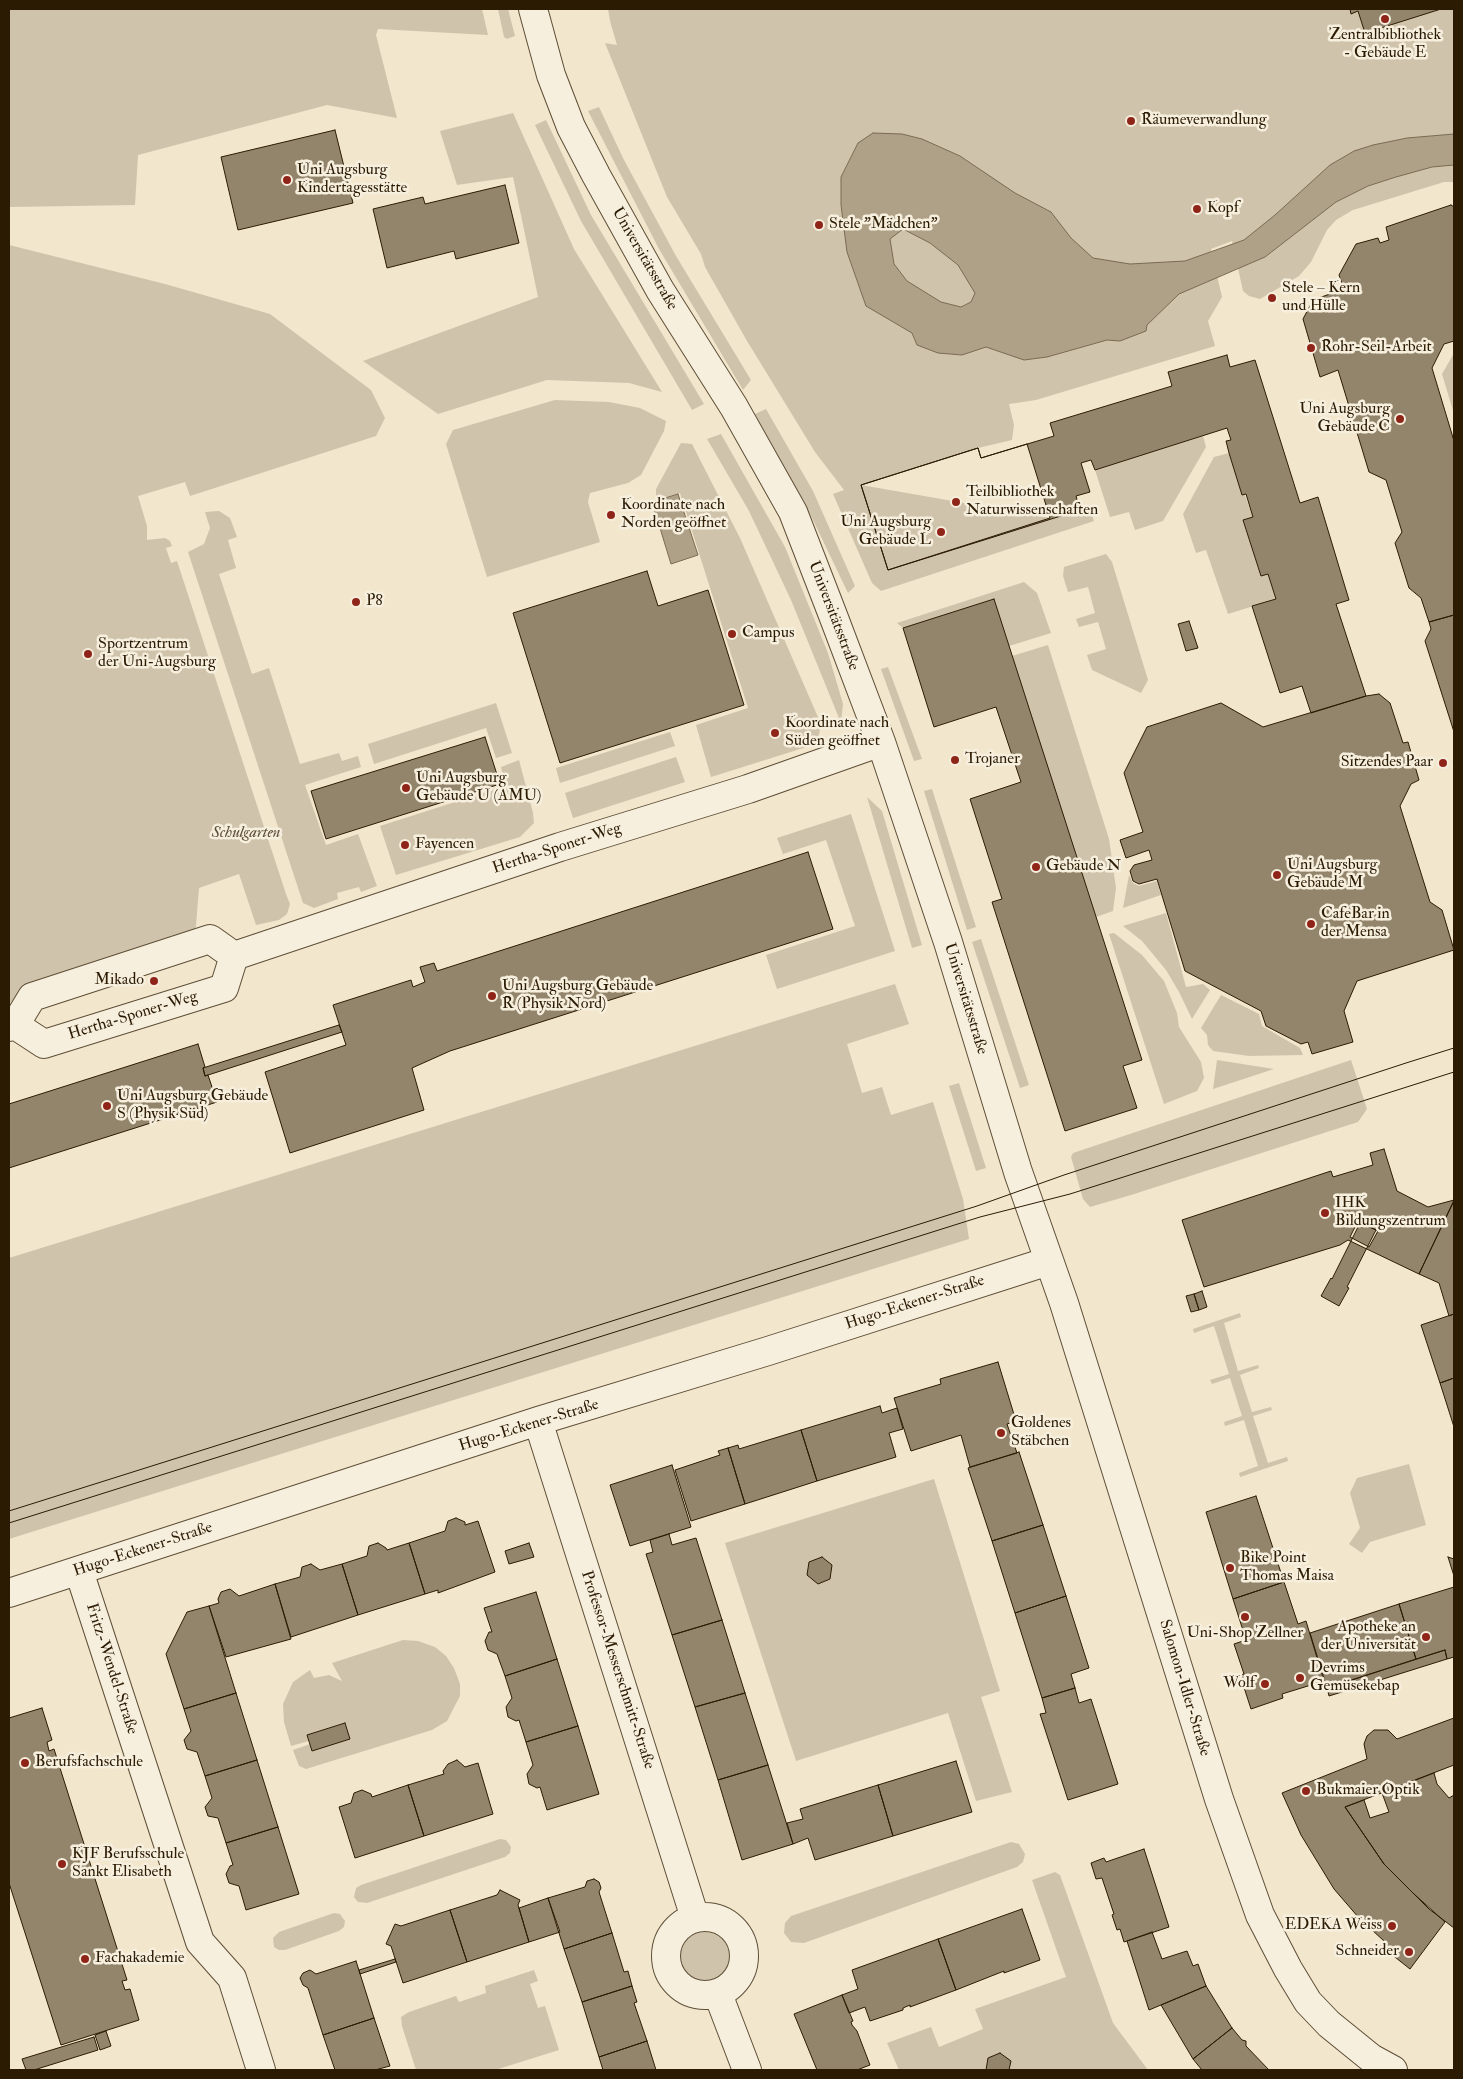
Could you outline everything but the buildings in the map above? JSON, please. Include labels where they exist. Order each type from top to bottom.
[{"type":"street","name":"Universitätsstraße","points":[[533,9],[540,40],[563,108],[596,175],[660,290],[734,407],[793,512],[881,742],[948,942],[1018,1172],[1049,1261]]},
{"type":"street","name":"Hertha-Sponer-Weg","points":[[234,956],[542,853],[748,789],[881,742]]},
{"type":"street","name":"Hertha-Sponer-Weg","points":[[210,939],[234,956],[224,988],[44,1044],[12,1026],[32,997],[210,939]]},
{"type":"street","name":"Hugo-Eckener-Straße","points":[[9,1593],[538,1422],[1049,1261]]},
{"type":"street","name":"Salomon-Idler-Straße","points":[[1049,1261],[1219,1799],[1260,1915],[1288,1970],[1308,2002],[1329,2024],[1371,2058],[1393,2070]]},
{"type":"street","name":"Professor-Messerschmitt-Straße","points":[[538,1422],[696,1918]]},
{"type":"street","name":"Fritz-Wendel-Straße","points":[[79,1571],[200,1942],[232,1978],[261,2070]]},
{"type":"street","points":[[706,1917],[725,1922],[734,1929],[743,1946],[745,1956],[740,1975],[726,1990],[718,1994],[702,1996],[686,1991],[674,1980],[666,1963],[668,1944],[672,1935],[686,1921],[706,1917]]},
{"type":"street","points":[[718,1994],[747,2070]]},
{"type":"green space","points":[[9,9],[482,9],[488,35],[378,29],[376,35],[397,118],[327,105],[138,155],[135,205],[9,207]]},
{"type":"green space","points":[[498,9],[508,9],[515,36],[507,39],[504,37]]},
{"type":"green space","points":[[608,9],[1454,9],[1454,182],[1444,182],[1353,210],[1336,220],[1327,230],[1311,262],[1299,276],[1260,299],[1249,296],[1243,291],[1232,241],[1211,249],[1222,297],[1208,321],[1215,346],[1036,400],[1009,404],[1014,425],[1012,440],[978,448],[861,485],[1050,518],[1089,506],[1094,521],[881,591],[872,583],[833,494],[844,490],[815,452],[747,341],[705,267],[701,254],[667,197],[605,43],[617,45]]},
{"type":"green space","points":[[599,107],[624,160],[676,256],[751,380],[743,390],[659,249],[588,111]]},
{"type":"green space","points":[[513,113],[574,249],[662,392],[629,383],[547,380],[438,414],[363,361],[538,297],[513,177],[457,185],[440,131]]},
{"type":"green space","points":[[546,120],[591,215],[704,404],[692,410],[581,221],[535,125]]},
{"type":"green space","name":"Sportzentrum der Uni-Augsburg","points":[[9,245],[165,284],[270,314],[371,390],[385,418],[376,436],[190,496],[185,482],[138,496],[147,526],[147,540],[165,538],[170,541],[172,546],[166,548],[171,563],[177,561],[290,904],[287,914],[279,920],[256,925],[239,874],[199,888],[195,938],[19,992],[9,1005]]},
{"type":"green space","points":[[1454,353],[1454,414],[1442,374]]},
{"type":"green space","points":[[555,400],[609,402],[640,408],[666,421],[664,431],[641,475],[628,483],[590,493],[588,502],[600,542],[487,577],[446,444],[453,430]]},
{"type":"green space","points":[[766,409],[813,491],[855,586],[848,593],[812,518],[755,414]]},
{"type":"green space","points":[[721,434],[785,547],[828,653],[843,704],[841,723],[791,600],[749,511],[707,439]]},
{"type":"green space","points":[[1203,436],[1206,447],[1163,521],[1135,530],[1129,512],[1110,517],[1095,470]]},
{"type":"green space","points":[[681,443],[692,444],[740,538],[821,724],[818,740],[813,745],[711,777],[696,725],[748,708],[680,493],[656,500],[656,489]]},
{"type":"green space","points":[[1229,453],[1253,517],[1243,520],[1261,576],[1268,574],[1276,599],[1228,614],[1206,550],[1196,553],[1183,514],[1214,457]]},
{"type":"green space","points":[[219,511],[230,518],[237,537],[228,540],[236,568],[219,574],[252,674],[269,668],[300,764],[339,753],[342,761],[358,756],[361,767],[305,785],[326,845],[358,834],[377,886],[361,892],[359,887],[337,893],[338,899],[314,908],[303,903],[188,552],[204,544],[210,528],[205,512]]},
{"type":"green space","points":[[1106,554],[1112,562],[1148,680],[1141,693],[1092,670],[1087,655],[1106,649],[1098,622],[1079,627],[1076,619],[1095,613],[1088,587],[1068,592],[1063,576],[1064,567]]},
{"type":"green space","points":[[1024,582],[1037,593],[1051,633],[1009,646],[994,599],[903,628],[897,623]]},
{"type":"green space","points":[[1048,645],[1109,839],[1116,888],[1113,911],[1096,917],[1012,656]]},
{"type":"green space","points":[[888,667],[922,759],[914,761],[881,669]]},
{"type":"green space","points":[[496,703],[512,753],[496,758],[486,728],[374,764],[368,744]]},
{"type":"green space","points":[[670,732],[675,746],[560,783],[556,768]]},
{"type":"green space","points":[[676,757],[685,782],[573,818],[565,793]]},
{"type":"green space","points":[[519,760],[534,823],[520,837],[396,875],[380,826],[505,786],[501,767]]},
{"type":"green space","points":[[932,789],[976,927],[967,930],[924,791]]},
{"type":"green space","points":[[867,797],[882,811],[922,945],[912,948]]},
{"type":"green space","points":[[851,814],[895,951],[777,989],[766,955],[855,926],[826,840],[783,854],[777,838]]},
{"type":"green space","points":[[1129,875],[1133,883],[1139,886],[1157,881],[1161,895],[1123,908]]},
{"type":"green space","points":[[1166,913],[1186,987],[1203,984],[1210,990],[1192,1019],[1166,970],[1142,941],[1123,926]]},
{"type":"green space","points":[[1114,933],[1142,955],[1164,981],[1177,1013],[1179,1027],[1201,1062],[1204,1078],[1197,1091],[1164,1104],[1109,934]]},
{"type":"green space","points":[[981,939],[1029,1085],[1020,1088],[972,942]]},
{"type":"green space","points":[[895,984],[909,1024],[847,1044],[862,1093],[882,1087],[891,1115],[933,1102],[963,1199],[969,1239],[9,1539],[9,1258]]},
{"type":"green space","points":[[1221,995],[1259,1014],[1262,1026],[1300,1048],[1303,1055],[1249,1056],[1213,1051],[1208,1045],[1207,1035],[1201,1028]]},
{"type":"green space","points":[[1217,1060],[1274,1069],[1213,1089]]},
{"type":"green space","points":[[1351,1060],[1367,1109],[1358,1122],[1090,1207],[1083,1199],[1071,1157],[1073,1153]]},
{"type":"green space","points":[[959,1083],[986,1168],[976,1171],[949,1086]]},
{"type":"green space","points":[[1240,1313],[1241,1317],[1224,1323],[1238,1371],[1258,1365],[1259,1368],[1240,1375],[1252,1412],[1271,1407],[1272,1410],[1253,1416],[1268,1463],[1287,1457],[1288,1461],[1240,1477],[1239,1473],[1258,1466],[1244,1420],[1225,1426],[1224,1422],[1242,1416],[1230,1378],[1212,1384],[1210,1380],[1229,1374],[1214,1326],[1194,1333],[1193,1329]]},
{"type":"green space","points":[[1409,1464],[1426,1525],[1370,1542],[1362,1553],[1349,1544],[1360,1528],[1350,1493],[1357,1478]]},
{"type":"green space","points":[[934,1479],[1000,1691],[981,1697],[1012,1792],[976,1801],[948,1713],[796,1761],[725,1543]]},
{"type":"green space","points":[[403,1640],[418,1641],[435,1647],[446,1656],[454,1668],[460,1684],[460,1696],[447,1721],[432,1730],[306,1769],[299,1766],[293,1750],[310,1744],[350,1738],[345,1723],[308,1735],[309,1741],[291,1746],[284,1722],[283,1704],[293,1682],[310,1670],[314,1678],[329,1675],[342,1681],[332,1663]]},
{"type":"green space","points":[[500,1839],[506,1840],[511,1847],[510,1853],[505,1857],[367,1903],[358,1902],[354,1897],[356,1888],[361,1885]]},
{"type":"green space","points":[[1011,1842],[1019,1844],[1025,1854],[1023,1862],[1017,1867],[804,1943],[791,1942],[784,1933],[785,1923],[791,1916]]},
{"type":"green space","points":[[1055,1872],[1060,1875],[1113,2023],[1148,2070],[899,2070],[887,2043],[931,2027],[939,2047],[983,2029],[975,2009],[1066,1977],[1032,1880]]},
{"type":"green space","points":[[334,1913],[340,1914],[345,1921],[344,1927],[339,1931],[285,1950],[279,1950],[274,1947],[273,1938],[279,1932]]},
{"type":"green space","points":[[700,1932],[710,1932],[723,1939],[730,1952],[730,1962],[723,1975],[710,1982],[700,1982],[691,1978],[684,1971],[680,1962],[680,1952],[684,1943],[691,1936]]},
{"type":"green space","points":[[534,1970],[538,1981],[530,1984],[538,2008],[545,2006],[559,2050],[495,2070],[416,2070],[401,2017],[409,2012],[456,1996],[459,2002],[486,1993],[485,1986]]},
{"type":"shaded area","points":[[873,133],[902,134],[922,139],[960,156],[1015,193],[1051,212],[1071,238],[1093,258],[1130,264],[1185,261],[1244,240],[1275,215],[1330,165],[1354,151],[1373,145],[1407,138],[1454,134],[1454,165],[1432,167],[1396,177],[1368,186],[1336,202],[1265,257],[1179,294],[1147,325],[1146,331],[1120,341],[1107,340],[1047,357],[1024,360],[986,347],[962,355],[938,353],[917,345],[912,333],[866,306],[847,252],[841,205],[841,177],[858,143]],"holes":[[[903,229],[930,243],[958,265],[975,293],[971,302],[961,307],[941,302],[907,281],[894,264],[890,239]]]},
{"type":"shaded area","points":[[678,494],[698,555],[671,564],[652,502]]},
{"type":"tram line","points":[[9,1511],[977,1206],[1064,1175],[1454,1048]]},
{"type":"tram line","points":[[9,1523],[980,1217],[1070,1194],[1454,1072]]},
{"type":"place","name":"Zentralbibliothek - Gebäude E","points":[[1385,19]]},
{"type":"place","name":"Räumeverwandlung","points":[[1131,121]]},
{"type":"place","name":"Uni Augsburg Kindertagesstätte","points":[[287,180]]},
{"type":"place","name":"Kopf","points":[[1197,209]]},
{"type":"place","name":"Stele \"Mädchen\"","points":[[819,225]]},
{"type":"place","name":"Stele – Kern und Hülle","points":[[1272,298]]},
{"type":"place","name":"Rohr-Seil-Arbeit","points":[[1311,348]]},
{"type":"place","name":"Uni Augsburg Gebäude C","points":[[1400,419]]},
{"type":"place","name":"Teilbibliothek Naturwissenschaften","points":[[956,502]]},
{"type":"place","name":"Koordinate nach Norden geöffnet","points":[[611,515]]},
{"type":"place","name":"Uni Augsburg Gebäude L","points":[[941,532]]},
{"type":"place","name":"P8","points":[[356,602]]},
{"type":"place","name":"Campus","points":[[732,634]]},
{"type":"place","name":"Sportzentrum der Uni-Augsburg","points":[[88,654]]},
{"type":"place","name":"Koordinate nach Süden geöffnet","points":[[775,733]]},
{"type":"place","name":"Trojaner","points":[[955,760]]},
{"type":"place","name":"Sitzendes Paar","points":[[1443,763]]},
{"type":"place","name":"Uni Augsburg Gebäude U (AMU)","points":[[406,788]]},
{"type":"place","name":"Fayencen","points":[[405,845]]},
{"type":"place","name":"Gebäude N","points":[[1036,867]]},
{"type":"place","name":"Uni Augsburg Gebäude M","points":[[1277,875]]},
{"type":"place","name":"CafeBar in der Mensa","points":[[1311,924]]},
{"type":"place","name":"Mikado","points":[[154,981]]},
{"type":"place","name":"Uni Augsburg Gebäude R (Physik Nord)","points":[[492,996]]},
{"type":"place","name":"Uni Augsburg Gebäude S (Physik Süd)","points":[[107,1106]]},
{"type":"place","name":"IHK Bildungszentrum","points":[[1325,1213]]},
{"type":"place","name":"Goldenes Stäbchen","points":[[1001,1433]]},
{"type":"place","name":"Bike Point Thomas Maisa","points":[[1230,1568]]},
{"type":"place","name":"Uni-Shop Zellner","points":[[1245,1617]]},
{"type":"place","name":"Apotheke an der Universität","points":[[1426,1637]]},
{"type":"place","name":"Devrims Gemüsekebap","points":[[1300,1678]]},
{"type":"place","name":"Wolf","points":[[1265,1684]]},
{"type":"place","name":"Berufsfachschule","points":[[25,1763]]},
{"type":"place","name":"Bukmaier Optik","points":[[1306,1791]]},
{"type":"place","name":"KJF Berufsschule Sankt Elisabeth","points":[[62,1864]]},
{"type":"place","name":"EDEKA Weiss","points":[[1392,1926]]},
{"type":"place","name":"Schneider","points":[[1409,1952]]},
{"type":"place","name":"Fachakademie","points":[[85,1959]]},
{"type":"park label","name":"Schulgarten","points":[[246,834]]}]
